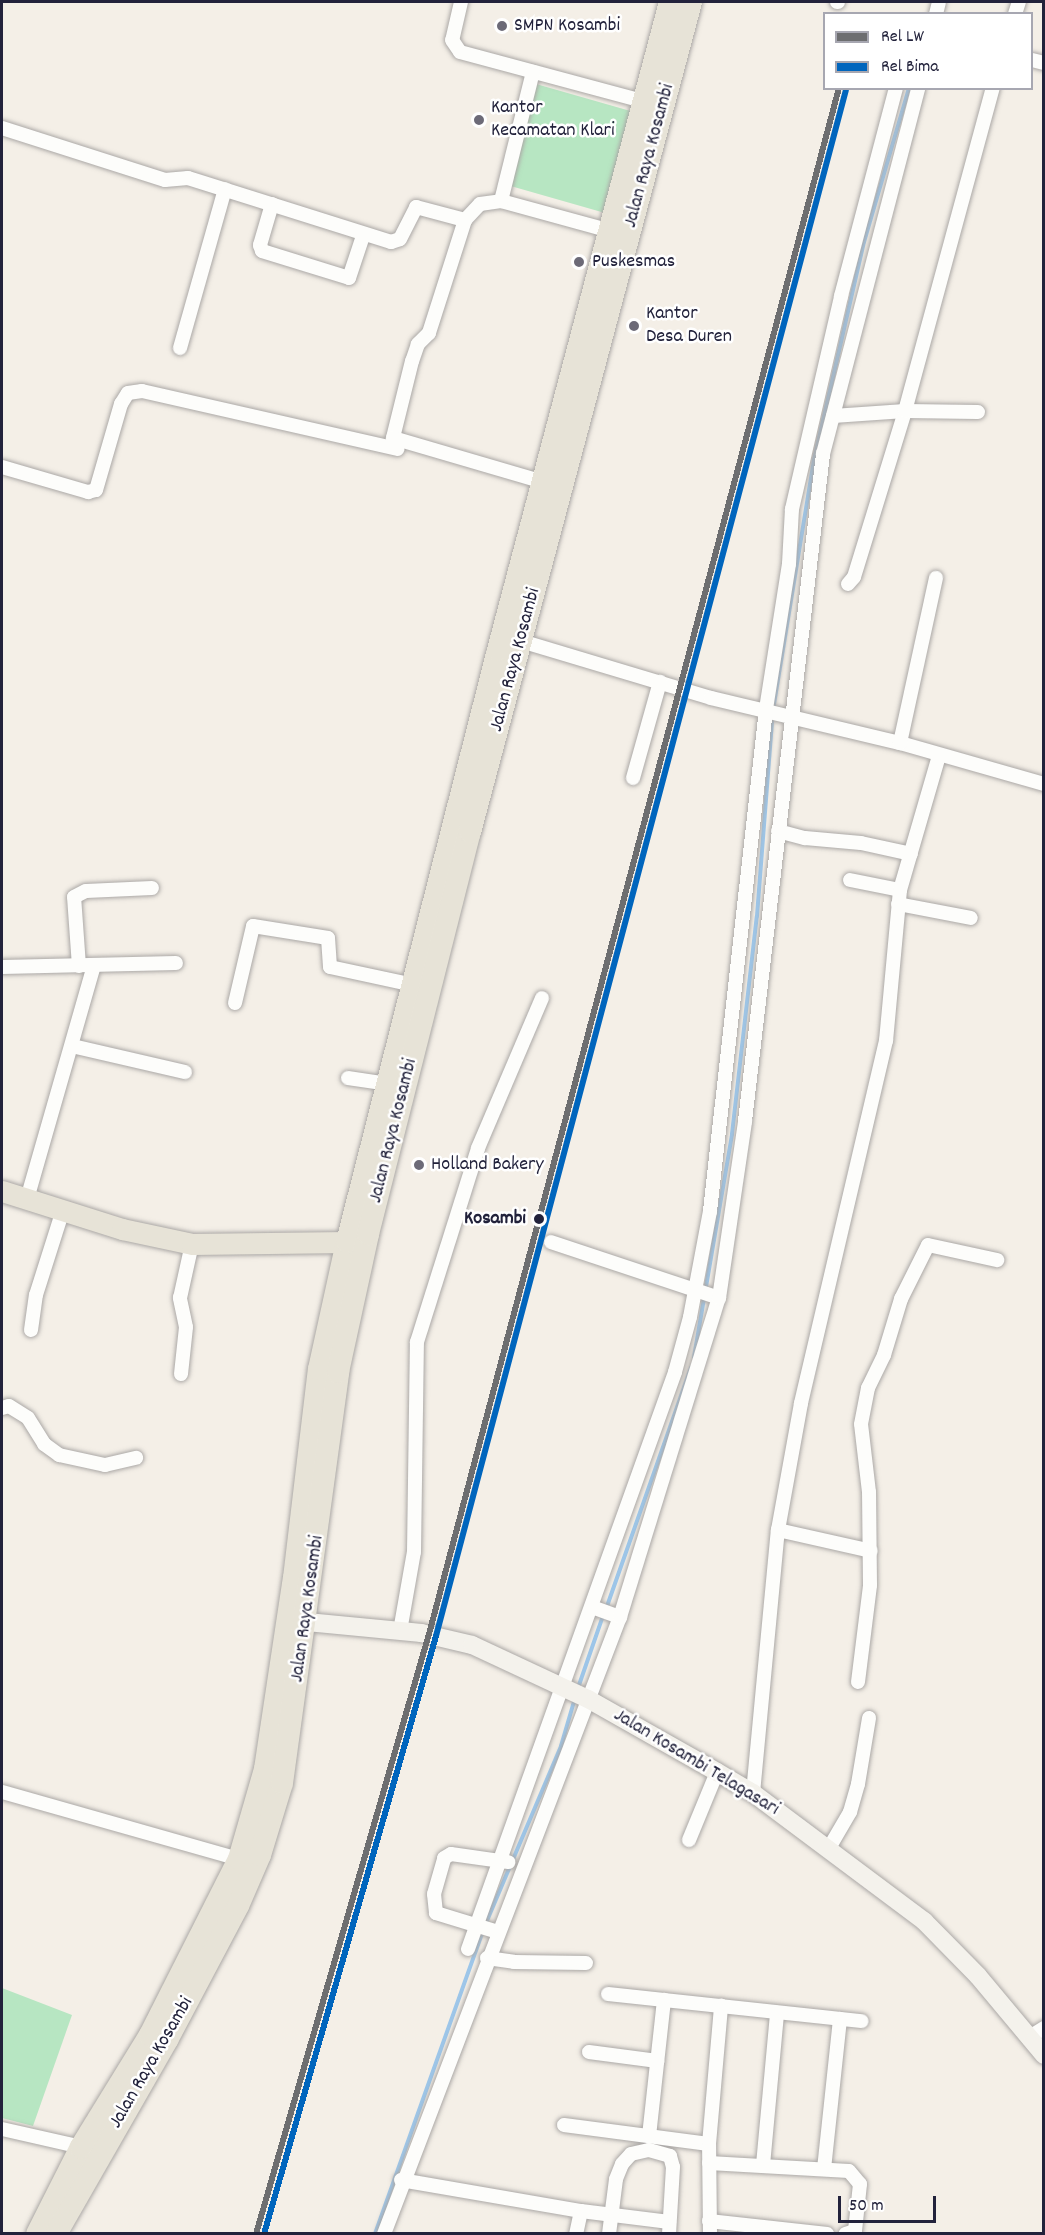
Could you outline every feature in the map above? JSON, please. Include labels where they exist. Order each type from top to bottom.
[{"type":"highway","name":"Jalan Raya Kosambi","points":[[56,2234],[167,2040],[238,1906],[260,1855],[282,1782],[307,1622],[338,1372],[365,1245],[521,641],[618,233],[643,101],[670,2]]},
{"type":"highway","name":"Jalan Raya Kosambi","points":[[37,2234],[81,2147],[150,2035],[239,1859],[265,1769],[294,1578],[319,1369],[347,1242],[543,482],[691,2]]},
{"type":"main road","points":[[2,1191],[122,1229],[192,1244],[347,1242]]},
{"type":"main road","name":"Jalan Kosambi Telagasari","points":[[307,1622],[400,1631],[472,1645],[574,1692],[753,1793],[924,1921],[1036,2033],[1044,2055]]},
{"type":"street","points":[[461,2],[452,40],[457,50],[643,101]]},
{"type":"street","points":[[501,201],[533,72]]},
{"type":"street","points":[[848,584],[854,577],[905,411],[992,90]]},
{"type":"street","points":[[468,1949],[487,1928],[574,1692],[617,1616],[708,1294],[741,1156],[778,831],[778,712],[798,565],[792,509],[822,424],[906,93]]},
{"type":"street","points":[[384,2234],[401,2180],[487,1958],[487,1928],[574,1692],[596,1609],[675,1372],[708,1294],[710,1211],[814,449],[906,93]]},
{"type":"street","points":[[2,128],[165,180],[179,176],[225,189],[363,236],[391,243],[398,240],[412,210],[421,206],[465,220]]},
{"type":"street","points":[[180,348],[225,189]]},
{"type":"street","points":[[543,482],[393,438],[412,361],[418,344],[429,333],[465,220],[480,204],[501,201],[618,233]]},
{"type":"street","points":[[272,204],[260,245],[262,251],[349,278],[363,236]]},
{"type":"street","points":[[2,467],[88,492],[96,490],[121,404],[128,393],[134,391],[397,449]]},
{"type":"street","points":[[822,424],[905,411],[978,412]]},
{"type":"street","points":[[900,743],[936,578]]},
{"type":"street","points":[[521,641],[660,682],[900,743],[939,756],[1044,784]]},
{"type":"street","points":[[633,778],[660,682]]},
{"type":"street","points":[[753,1793],[778,1530],[803,1391],[886,1041],[899,897],[939,756]]},
{"type":"street","points":[[778,831],[911,854]]},
{"type":"street","points":[[850,880],[971,918]]},
{"type":"street","points":[[79,966],[74,897],[86,891],[152,888]]},
{"type":"street","points":[[235,1003],[253,926],[328,938],[330,968],[413,985]]},
{"type":"street","points":[[2,967],[176,963]]},
{"type":"street","points":[[27,1199],[94,966]]},
{"type":"street","points":[[400,1631],[414,1552],[417,1342],[478,1148],[542,998]]},
{"type":"street","points":[[72,1046],[185,1072]]},
{"type":"street","points":[[348,1078],[388,1084]]},
{"type":"street","points":[[31,1330],[36,1295],[63,1210]]},
{"type":"street","points":[[551,1242],[708,1294]]},
{"type":"street","points":[[182,1374],[186,1328],[180,1298],[192,1244]]},
{"type":"street","points":[[858,1682],[870,1585],[871,1551],[861,1410],[901,1299],[928,1245],[997,1260]]},
{"type":"street","points":[[4,1404],[28,1418],[44,1444],[59,1455],[105,1465],[136,1458]]},
{"type":"street","points":[[778,1530],[871,1551]]},
{"type":"street","points":[[596,1609],[617,1616]]},
{"type":"street","points":[[829,1848],[856,1794],[869,1718]]},
{"type":"street","points":[[689,1840],[717,1772]]},
{"type":"street","points":[[2,1791],[239,1859]]},
{"type":"street","points":[[487,1928],[436,1913],[434,1894],[444,1858],[451,1854],[512,1863]]},
{"type":"street","points":[[487,1958],[514,1962],[586,1963]]},
{"type":"street","points":[[608,1994],[862,2021]]},
{"type":"street","points":[[649,2136],[664,2000]]},
{"type":"street","points":[[721,2006],[709,2144],[709,2227],[826,2234]]},
{"type":"street","points":[[763,2165],[777,2013]]},
{"type":"street","points":[[824,2169],[840,2019]]},
{"type":"street","points":[[589,2052],[657,2061]]},
{"type":"street","points":[[564,2124],[709,2144]]},
{"type":"street","points":[[2,2129],[81,2147]]},
{"type":"street","points":[[401,2180],[610,2216],[669,2228],[673,2168],[670,2156],[649,2151],[631,2154],[622,2164],[616,2179],[610,2216],[609,2234]]},
{"type":"street","points":[[709,2163],[849,2171],[860,2184],[855,2231],[845,2234]]},
{"type":"street","points":[[576,2234],[581,2211]]},
{"type":"green space","points":[[536,84],[633,112],[604,213],[507,185]]},
{"type":"green space","points":[[2,1988],[72,2015],[33,2126],[2,2118]]},
{"type":"waterway","points":[[694,1357],[732,1134],[757,916],[773,710],[814,460],[864,242],[908,90]]},
{"type":"waterway","points":[[606,1609],[691,1367]]},
{"type":"waterway","points":[[578,1688],[603,1616]]},
{"type":"waterway","points":[[375,2234],[486,1923],[561,1746],[575,1698]]},
{"type":"rail line","name":"LW","points":[[256,2234],[429,1634],[838,90]]},
{"type":"rail line","name":"Bima","points":[[264,2234],[436,1636],[846,90]]},
{"type":"place","name":"SMPN Kosambi","points":[[502,26]]},
{"type":"place","name":"Kantor Kecamatan Klari","points":[[479,120]]},
{"type":"place","name":"Puskesmas","points":[[579,262]]},
{"type":"place","name":"Kantor Desa Duren","points":[[634,326]]},
{"type":"place","name":"Holland Bakery","points":[[419,1165]]},
{"type":"place","name":"Kosambi","points":[[539,1219]]}]
